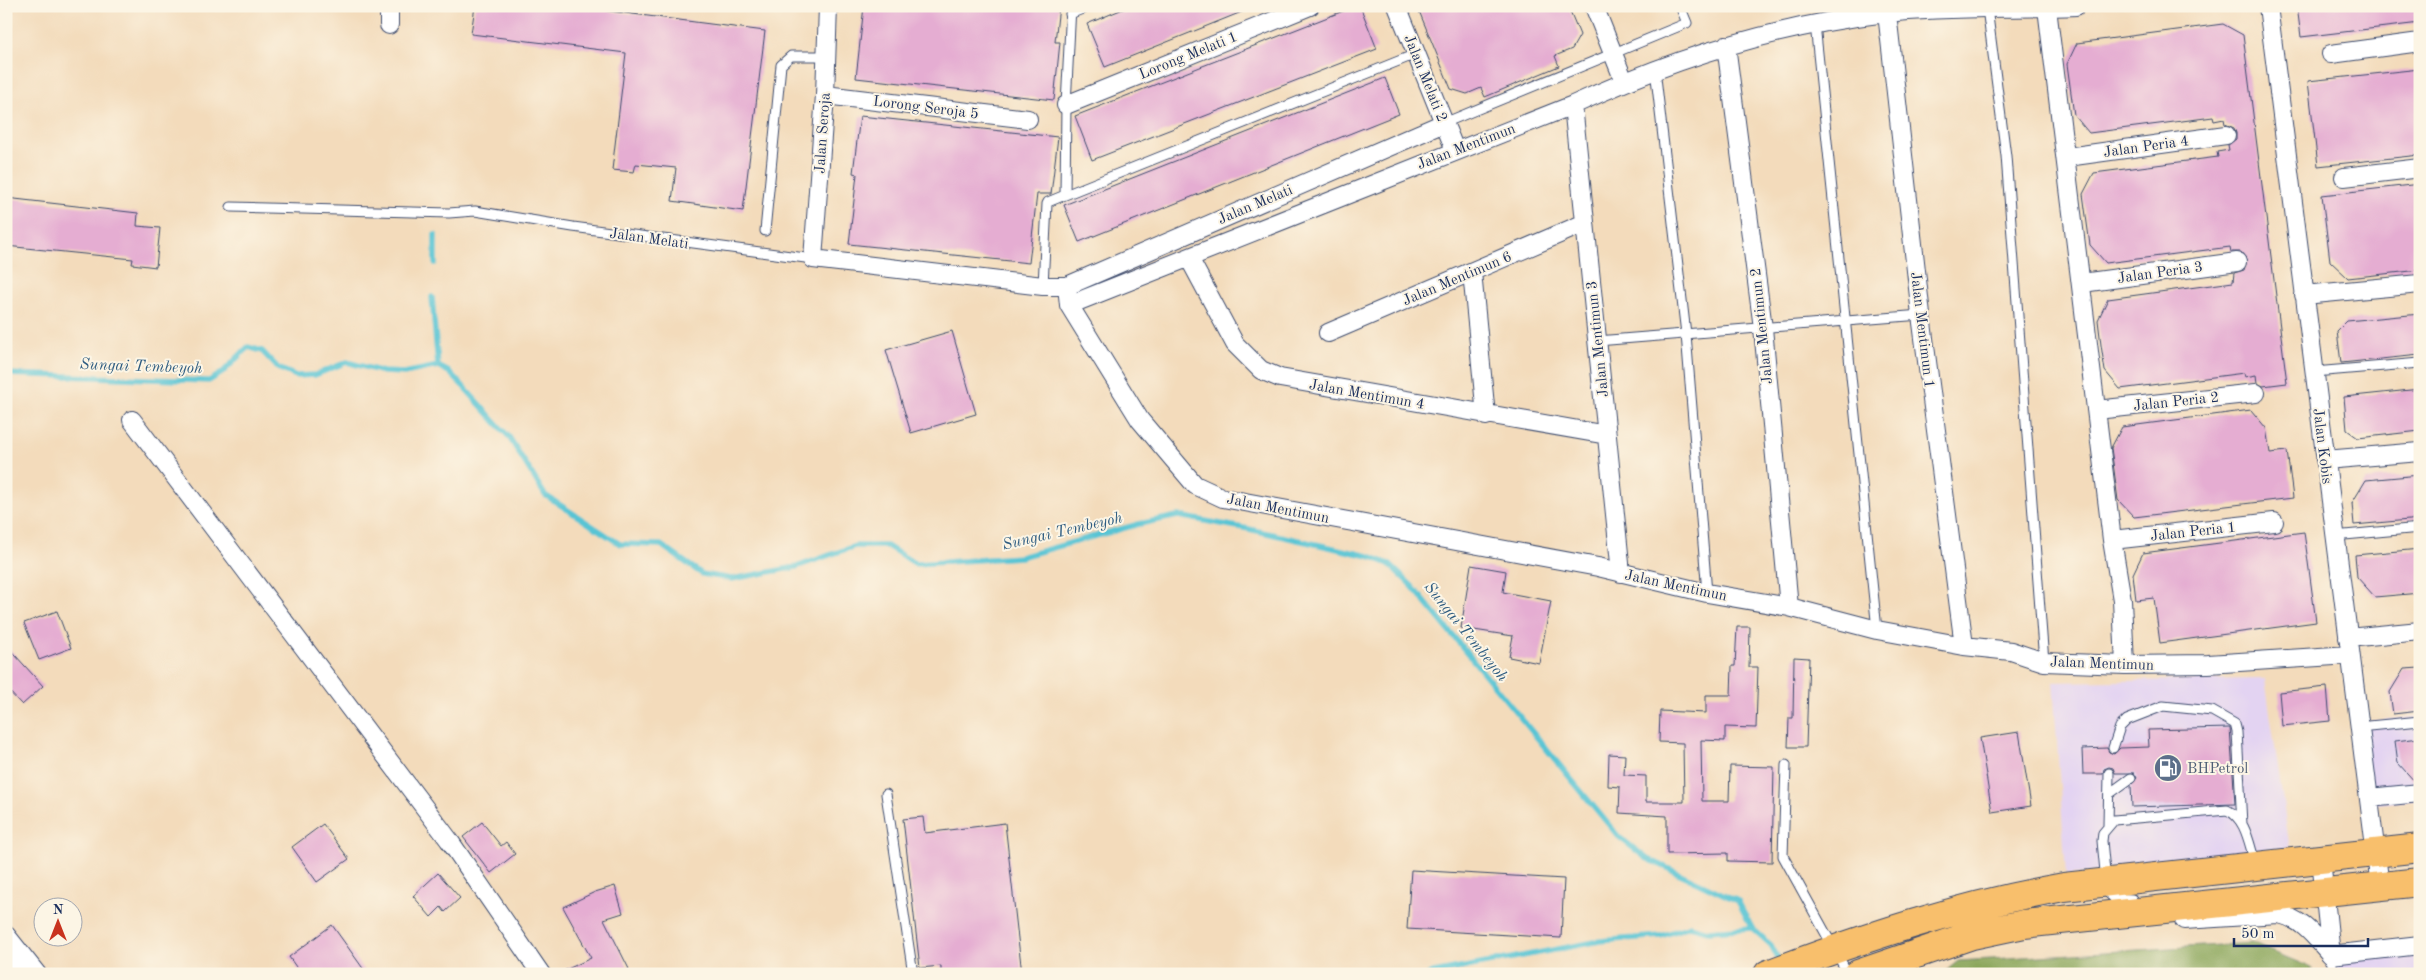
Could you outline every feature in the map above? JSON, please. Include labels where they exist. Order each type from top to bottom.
[{"type":"highway","points":[[1768,974],[1919,921],[1982,904],[2064,887],[2106,884],[2420,848]]},
{"type":"highway","points":[[1858,974],[1972,935],[2024,924],[2112,913],[2420,882]]},
{"type":"street","points":[[389,6],[389,25]]},
{"type":"street","name":"Jalan Seroja","points":[[813,259],[825,95],[828,6]]},
{"type":"street","name":"Lorong Melati 1","points":[[1066,104],[1310,6]]},
{"type":"street","name":"Jalan Melati 2","points":[[1397,6],[1455,150]]},
{"type":"street","points":[[1594,6],[1624,81]]},
{"type":"street","name":"Jalan Mentimun","points":[[2076,6],[1887,13],[1815,24],[1726,45],[1655,68],[1573,104],[1069,306],[1140,420],[1195,485],[1223,498],[1621,572],[1707,593],[1789,607],[1877,630],[1964,646],[2011,651],[2044,662],[2125,665],[2208,664],[2349,646],[2420,631]]},
{"type":"street","name":"Jalan Kobis","points":[[2268,6],[2380,886]]},
{"type":"street","points":[[2047,8],[2112,540],[2122,600],[2125,665]]},
{"type":"street","name":"Jalan Mentimun 1","points":[[1887,13],[1920,315],[1964,646]]},
{"type":"street","points":[[2331,54],[2420,42]]},
{"type":"street","name":"Jalan Mentimun 2","points":[[1726,45],[1763,328],[1789,607]]},
{"type":"street","name":"Lorong Seroja 5","points":[[825,95],[1028,119]]},
{"type":"street","name":"Jalan Mentimun 3","points":[[1573,104],[1621,572]]},
{"type":"street","name":"Jalan Melati","points":[[813,259],[1043,286],[1067,286],[1444,124]]},
{"type":"street","name":"Jalan Peria 4","points":[[2066,156],[2226,135]]},
{"type":"street","points":[[2344,177],[2420,168]]},
{"type":"street","name":"Jalan Mentimun 6","points":[[1328,333],[1585,223]]},
{"type":"street","name":"Jalan Mentimun 4","points":[[1189,258],[1235,344],[1261,370],[1280,378],[1486,416],[1607,435]]},
{"type":"street","name":"Jalan Peria 3","points":[[2082,283],[2238,262]]},
{"type":"street","points":[[1472,272],[1486,416]]},
{"type":"street","points":[[2304,294],[2420,284]]},
{"type":"street","points":[[1067,286],[1069,306]]},
{"type":"street","name":"Jalan Peria 2","points":[[2096,410],[2256,393]]},
{"type":"street","points":[[132,420],[449,840],[541,974]]},
{"type":"street","points":[[2325,460],[2420,452]]},
{"type":"street","name":"Jalan Peria 1","points":[[2112,540],[2274,522]]},
{"type":"street","points":[[2369,798],[2420,793]]},
{"type":"street","points":[[2321,859],[2331,955]]},
{"type":"street","points":[[2112,913],[2178,921],[2272,914],[2289,915],[2307,927],[2331,955]]},
{"type":"street","points":[[6,935],[37,974]]},
{"type":"street","points":[[2331,955],[2420,945]]},
{"type":"street","points":[[6,961],[16,974]]},
{"type":"lane","points":[[1064,195],[1071,10],[1090,6]]},
{"type":"lane","points":[[1444,124],[1687,23],[1680,6]]},
{"type":"lane","points":[[1987,8],[2006,166],[2044,662]]},
{"type":"lane","points":[[1815,24],[1877,630]]},
{"type":"lane","points":[[1043,286],[1048,202],[1416,54]]},
{"type":"lane","points":[[764,231],[781,65],[791,56],[826,56]]},
{"type":"lane","points":[[1655,68],[1686,334],[1707,593]]},
{"type":"lane","name":"Jalan Melati","points":[[231,207],[448,213],[475,211],[573,228],[813,259]]},
{"type":"lane","points":[[1597,342],[1920,315]]},
{"type":"lane","points":[[2314,372],[2420,363]]},
{"type":"lane","points":[[2334,536],[2420,528]]},
{"type":"lane","points":[[2113,748],[2120,727],[2127,720],[2163,706],[2212,710],[2235,724],[2242,824],[2256,867]]},
{"type":"lane","points":[[2359,727],[2420,721]]},
{"type":"lane","points":[[1786,766],[1783,856],[1829,951],[1848,974]]},
{"type":"lane","points":[[2108,826],[2109,774]]},
{"type":"lane","points":[[2109,794],[2131,778]]},
{"type":"lane","points":[[886,794],[913,974]]},
{"type":"lane","points":[[2139,899],[2114,898],[2110,896],[2106,884],[2102,841],[2103,832],[2108,826],[2122,818],[2220,809],[2234,813],[2242,824]]},
{"type":"lane","points":[[2175,898],[2202,904]]},
{"type":"lane","points":[[2331,955],[2333,974]]},
{"type":"shaded area","points":[[2265,679],[2290,850],[2066,875],[2053,682]]},
{"type":"shaded area","points":[[2420,716],[2420,800],[2364,805],[2352,723]]},
{"type":"shaded area","points":[[2420,939],[2420,974],[2329,974],[2337,947]]},
{"type":"green space","points":[[2252,943],[2312,968],[2312,974],[1942,974],[1958,961]]},
{"type":"building","points":[[475,6],[570,6],[765,31],[743,211],[672,201],[676,168],[636,164],[634,172],[612,170],[626,53],[471,34]]},
{"type":"building","points":[[864,6],[1059,6],[1055,42],[1060,42],[1054,100],[856,78]]},
{"type":"building","points":[[1130,6],[1254,7],[1105,67],[1087,24]]},
{"type":"building","points":[[1360,6],[1377,49],[1092,160],[1075,116]]},
{"type":"building","points":[[1417,6],[1568,6],[1580,35],[1572,49],[1555,56],[1559,66],[1485,97],[1481,88],[1467,94],[1451,89]]},
{"type":"building","points":[[2297,6],[2420,6],[2420,23],[2301,37]]},
{"type":"building","points":[[2223,24],[2243,35],[2287,383],[2263,386],[2257,383],[2256,375],[2245,377],[2244,373],[2120,389],[2105,371],[2101,345],[2098,320],[2108,299],[2233,282],[2234,273],[2244,270],[2247,260],[2241,252],[2231,252],[2230,247],[2106,263],[2090,245],[2083,194],[2094,173],[2218,157],[2217,152],[2229,150],[2228,145],[2236,139],[2236,133],[2234,128],[2225,124],[2224,119],[2214,121],[2213,117],[2089,133],[2074,115],[2067,64],[2077,43]]},
{"type":"building","points":[[2420,69],[2420,155],[2318,166],[2308,81]]},
{"type":"building","points":[[1385,78],[1399,114],[1079,242],[1064,205]]},
{"type":"building","points":[[860,116],[1058,137],[1051,194],[1037,194],[1029,263],[849,244],[857,174],[853,173]]},
{"type":"building","points":[[2420,184],[2420,270],[2348,278],[2330,261],[2322,195]]},
{"type":"building","points":[[6,198],[138,213],[137,226],[160,228],[156,267],[132,264],[133,259],[6,246]]},
{"type":"building","points":[[2420,314],[2420,355],[2341,363],[2337,331],[2347,321]]},
{"type":"building","points":[[952,331],[976,414],[911,433],[886,350]]},
{"type":"building","points":[[2420,389],[2420,431],[2358,438],[2347,430],[2344,397]]},
{"type":"building","points":[[2251,410],[2266,428],[2270,453],[2287,451],[2293,498],[2134,517],[2118,500],[2111,448],[2122,427]]},
{"type":"building","points":[[2420,475],[2420,519],[2354,525],[2352,503],[2366,480]]},
{"type":"building","points":[[2304,532],[2316,622],[2160,643],[2154,598],[2136,600],[2133,574],[2143,553]]},
{"type":"building","points":[[2420,549],[2420,593],[2375,597],[2357,577],[2355,555]]},
{"type":"building","points":[[1471,565],[1506,571],[1503,592],[1551,601],[1539,663],[1509,657],[1513,636],[1461,628]]},
{"type":"building","points":[[57,611],[71,648],[39,660],[24,623]]},
{"type":"building","points":[[1737,627],[1750,627],[1749,667],[1758,667],[1756,728],[1725,727],[1725,741],[1701,740],[1702,801],[1729,801],[1730,766],[1774,767],[1772,862],[1728,861],[1728,853],[1667,854],[1667,816],[1619,813],[1620,787],[1608,786],[1609,754],[1625,755],[1624,775],[1646,776],[1646,802],[1684,802],[1683,743],[1659,742],[1660,711],[1706,713],[1706,695],[1731,695],[1732,666],[1735,666]]},
{"type":"building","points":[[6,645],[43,686],[22,705],[6,688]]},
{"type":"building","points":[[1794,657],[1809,658],[1806,747],[1788,747],[1789,718],[1793,718]]},
{"type":"building","points":[[2420,668],[2420,711],[2393,714],[2390,692],[2404,669]]},
{"type":"building","points":[[2327,687],[2330,721],[2282,726],[2279,692]]},
{"type":"building","points":[[2230,728],[2235,804],[2132,807],[2131,785],[2137,778],[2134,773],[2115,773],[2113,768],[2109,767],[2104,769],[2103,774],[2083,774],[2082,749],[2107,748],[2109,752],[2114,754],[2120,748],[2149,747],[2148,730]]},
{"type":"building","points":[[2019,732],[2031,806],[1992,812],[1980,738]]},
{"type":"building","points":[[2420,738],[2420,782],[2416,783],[2398,763],[2395,741]]},
{"type":"building","points":[[923,817],[925,833],[1005,823],[1022,974],[941,974],[941,966],[920,968],[903,819]]},
{"type":"building","points":[[482,822],[501,846],[506,842],[515,854],[491,873],[463,837]]},
{"type":"building","points":[[323,824],[349,859],[317,882],[292,847]]},
{"type":"building","points":[[1411,870],[1564,879],[1561,938],[1407,929]]},
{"type":"building","points":[[438,873],[460,898],[445,912],[441,907],[431,917],[413,896]]},
{"type":"building","points":[[615,886],[623,913],[604,919],[629,969],[620,974],[557,974],[591,958],[563,907],[595,892]]},
{"type":"building","points":[[332,925],[367,974],[301,974],[289,957]]},
{"type":"waterway","points":[[435,235],[435,263]]},
{"type":"waterway","points":[[432,297],[438,366]]},
{"type":"waterway","name":"Sungai Tembeyoh","points":[[6,374],[209,381],[222,373],[248,347],[262,351],[278,368],[296,376],[315,375],[347,362],[383,372],[404,373],[438,366],[449,372],[509,437],[545,495],[620,544],[661,545],[702,574],[732,579],[796,567],[855,546],[887,546],[916,564],[1020,557],[1139,524],[1178,516],[1249,529],[1369,556],[1389,564],[1412,586],[1618,836],[1646,858],[1738,901],[1752,928],[1771,945],[1780,962]]},
{"type":"waterway","points":[[1429,974],[1600,941],[1661,936],[1690,926],[1708,931],[1752,928]]},
{"type":"place","name":"BHPetrol","points":[[2168,768]]}]
